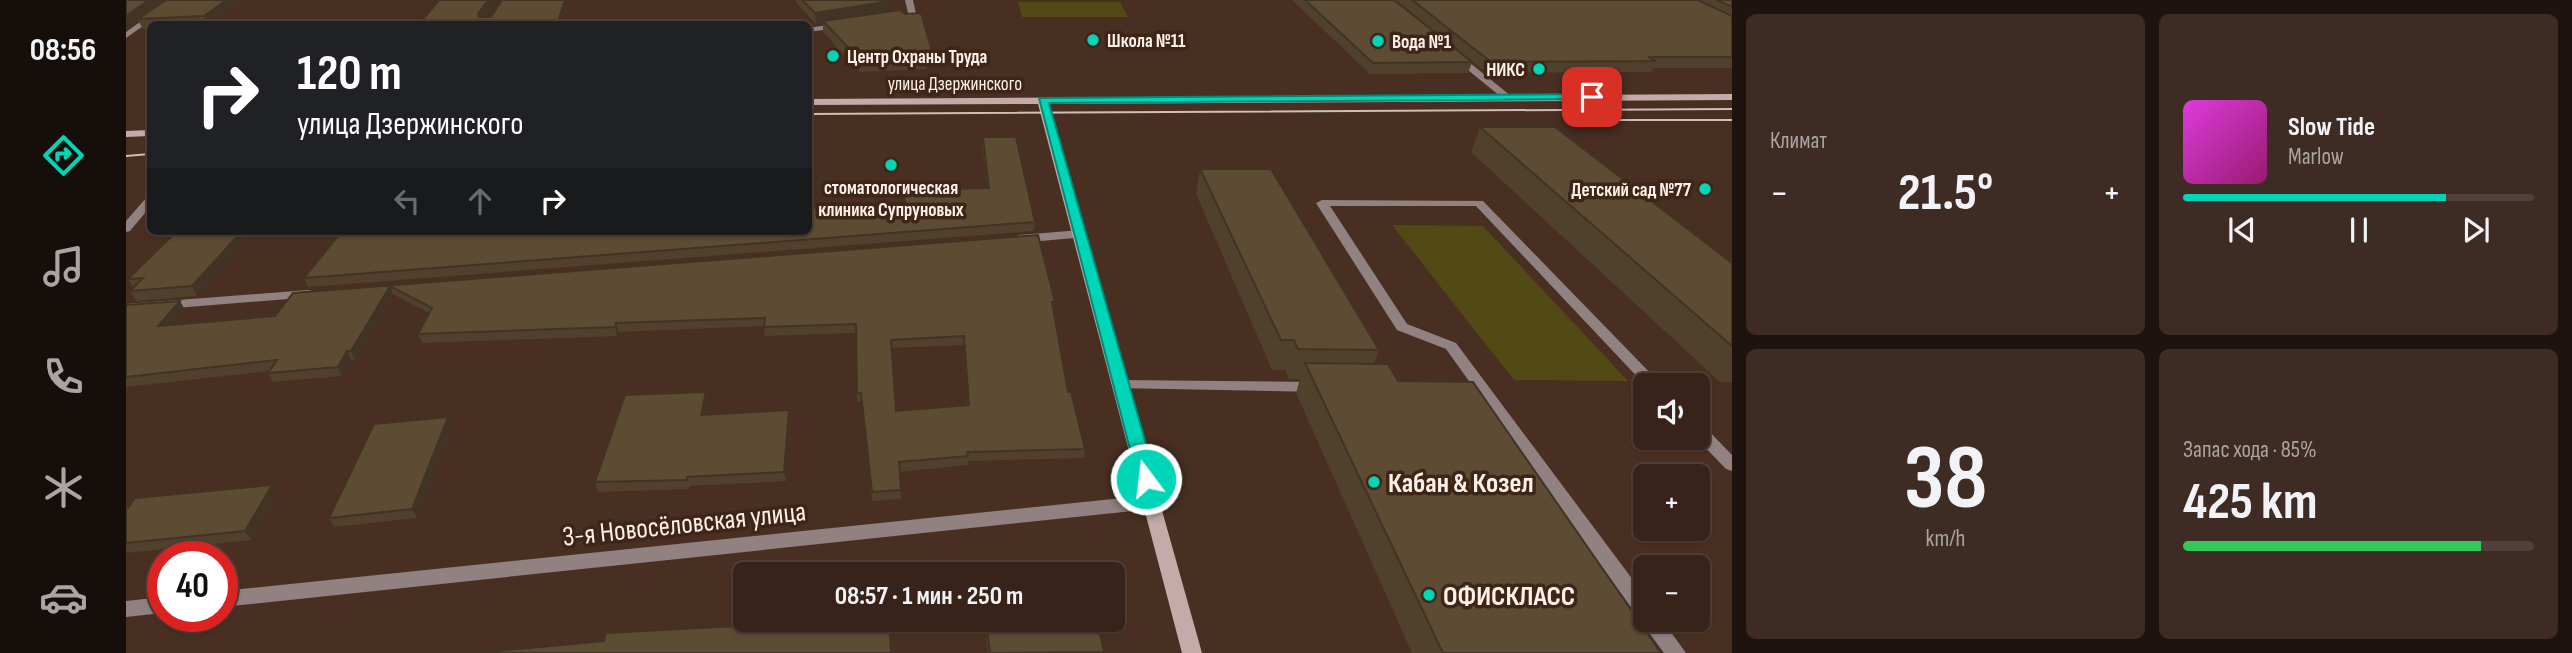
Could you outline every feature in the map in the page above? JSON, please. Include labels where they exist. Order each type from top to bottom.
[{"type":"main road","name":"улица Дзержинского","points":[[812,102],[1732,97]]},
{"type":"main road","points":[[1042,100],[1081,234],[1192,653]]},
{"type":"main road","points":[[126,134],[147,133]]},
{"type":"street","points":[[126,36],[176,0]]},
{"type":"street","points":[[891,18],[912,14],[909,0]]},
{"type":"street","points":[[812,29],[852,23]]},
{"type":"street","points":[[126,27],[137,28]]},
{"type":"street","points":[[1448,49],[1508,97]]},
{"type":"street","points":[[1633,595],[1475,388],[1451,346],[1402,327],[1322,202],[1479,203],[1642,373]]},
{"type":"street","points":[[126,228],[147,204]]},
{"type":"street","points":[[1012,240],[1081,234]]},
{"type":"street","points":[[126,308],[320,293]]},
{"type":"street","points":[[1121,385],[1330,387]]},
{"type":"street","points":[[1710,442],[1732,465]]},
{"type":"street","name":"3-я Новосёловская улица","points":[[238,597],[1152,502]]},
{"type":"street","points":[[126,609],[147,607]]},
{"type":"street","points":[[1660,632],[1676,653]]},
{"type":"shaded area","points":[[1018,2],[1120,2],[1128,17],[1022,17]]},
{"type":"shaded area","points":[[1392,225],[1483,226],[1628,381],[1514,380]]},
{"type":"building","points":[[126,0],[149,0],[126,16]]},
{"type":"building","points":[[166,0],[226,0],[204,16],[138,19]]},
{"type":"building","points":[[439,0],[488,0],[478,14],[479,17],[491,17],[502,0],[565,0],[558,21],[422,21]]},
{"type":"building","points":[[802,0],[889,0],[890,1],[815,13]]},
{"type":"building","points":[[1305,0],[1394,0],[1472,62],[1373,63]]},
{"type":"building","points":[[1412,0],[1698,0],[1732,16],[1732,57],[1648,57],[1656,61],[1491,62]]},
{"type":"building","points":[[1717,0],[1732,0],[1732,7]]},
{"type":"building","points":[[900,10],[905,14],[921,13],[933,55],[860,60],[823,21]]},
{"type":"building","points":[[1480,127],[1555,127],[1732,263],[1732,346]]},
{"type":"building","points":[[983,137],[1016,137],[1035,222],[304,278],[339,235],[812,235],[812,208],[905,204],[904,190],[989,188]]},
{"type":"building","points":[[1200,169],[1271,169],[1379,350],[1298,349],[1294,340],[1281,340]]},
{"type":"building","points":[[173,235],[238,235],[192,286],[130,291],[143,278],[128,279]]},
{"type":"building","points":[[1038,235],[1055,302],[1052,302],[1068,392],[1071,392],[1085,449],[967,452],[968,456],[899,462],[901,490],[872,492],[861,393],[857,393],[856,324],[764,327],[765,318],[418,334],[432,308],[390,286],[351,351],[347,351],[338,367],[268,373],[277,360],[126,377],[126,305],[180,301],[158,326],[275,316],[293,293]],"holes":[[[964,336],[969,405],[896,411],[891,340]]]},
{"type":"building","points":[[1305,363],[1388,364],[1398,381],[1473,382],[1633,613],[1633,632],[1646,632],[1661,653],[1443,653]]},
{"type":"building","points":[[706,392],[701,415],[789,410],[784,472],[687,477],[687,480],[595,482],[625,395]]},
{"type":"building","points":[[448,417],[412,509],[329,518],[374,424]]},
{"type":"building","points":[[272,485],[245,531],[126,543],[126,508],[135,498]]},
{"type":"building","points":[[733,626],[733,632],[890,632],[891,653],[476,653],[604,641],[606,633]]},
{"type":"building","points":[[987,632],[1100,632],[1104,652],[990,653]]},
{"type":"tram line","points":[[812,114],[1732,109]]},
{"type":"tram line","points":[[1613,120],[1732,120]]},
{"type":"tram line","points":[[126,156],[147,154]]},
{"type":"place","name":"Школа №11","points":[[1093,40]]},
{"type":"place","name":"Вода №1","points":[[1378,41]]},
{"type":"place","name":"Центр Охраны Труда","points":[[833,56]]},
{"type":"place","name":"НИКС","points":[[1539,69]]},
{"type":"place","name":"стоматологическая клиника Супруновых","points":[[891,165]]},
{"type":"place","name":"Детский сад №77","points":[[1705,189]]},
{"type":"place","name":"Кабан & Козел","points":[[1374,482]]},
{"type":"place","name":"ОФИСКЛАСС","points":[[1429,595]]},
{"type":"route","points":[[1146,479],[1081,234],[1042,100],[1592,97]]}]
